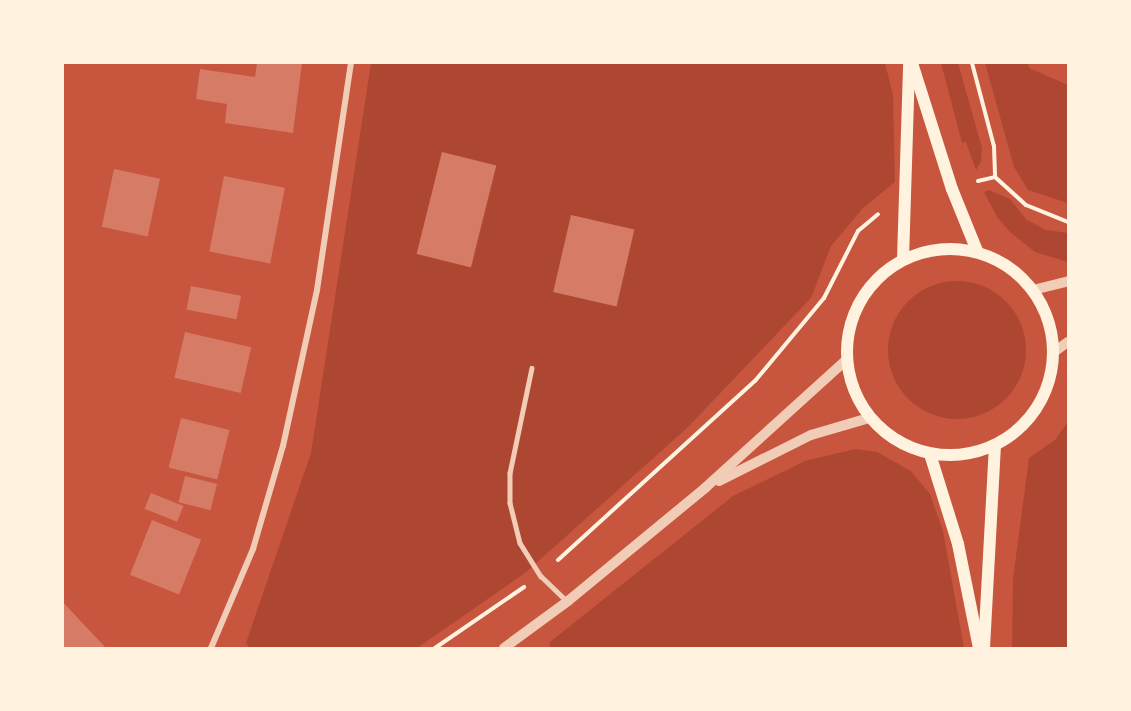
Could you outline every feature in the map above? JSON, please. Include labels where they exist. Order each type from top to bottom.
[{"type":"main road","points":[[903,259],[908,201],[911,63]]},
{"type":"main road","points":[[911,63],[952,189],[977,251]]},
{"type":"main road","points":[[940,249],[977,251],[1008,266],[1033,290],[1048,320],[1054,352],[1046,390],[1031,415],[995,446],[963,456],[930,454],[896,441],[869,418],[853,391],[846,360],[851,319],[871,284],[903,259],[940,249]]},
{"type":"main road","points":[[984,648],[995,446]]},
{"type":"main road","points":[[930,454],[958,544],[979,648]]},
{"type":"street","points":[[211,648],[253,549],[283,446],[317,290],[351,63]]},
{"type":"street","points":[[1033,290],[1068,281]]},
{"type":"street","points":[[1054,352],[1068,342]]},
{"type":"street","points":[[504,648],[568,602],[705,488],[846,360]]},
{"type":"street","points":[[705,488],[811,435],[869,418]]},
{"type":"lane","points":[[532,368],[510,473],[510,503],[520,543],[541,576],[568,602]]},
{"type":"path","points":[[972,63],[994,146],[995,177],[1026,205],[1068,222]]},
{"type":"path","points":[[435,648],[541,576],[755,381],[824,298],[858,231],[885,208],[908,201]]},
{"type":"shaded area","points":[[371,63],[885,63],[893,95],[895,182],[863,208],[831,246],[811,298],[686,429],[525,573],[417,648],[250,648],[246,643],[311,453]]},
{"type":"shaded area","points":[[941,63],[958,63],[982,148],[981,162],[976,170],[966,142],[962,143]]},
{"type":"shaded area","points":[[985,63],[1028,63],[1029,68],[1068,85],[1068,203],[1028,190],[1014,167]]},
{"type":"shaded area","points":[[989,190],[1010,199],[1027,220],[1046,230],[1068,233],[1068,262],[1035,252],[1011,233],[997,217],[984,192]]},
{"type":"shaded area","points":[[957,281],[983,286],[1006,301],[1021,324],[1026,350],[1021,376],[1006,399],[983,414],[957,419],[931,414],[908,399],[893,376],[888,350],[893,324],[908,301],[931,286]]},
{"type":"shaded area","points":[[1068,422],[1068,648],[1012,648],[1013,579],[1029,458],[1055,440]]},
{"type":"shaded area","points":[[855,449],[877,452],[911,471],[930,494],[943,531],[964,648],[549,648],[550,642],[733,496],[805,461]]},
{"type":"building","points":[[257,63],[302,63],[293,133],[225,123],[227,104],[196,99],[200,69],[255,77]]},
{"type":"building","points":[[442,152],[496,166],[471,267],[417,254]]},
{"type":"building","points":[[114,169],[160,179],[148,236],[102,227]]},
{"type":"building","points":[[224,176],[285,188],[270,263],[209,252]]},
{"type":"building","points":[[571,215],[634,230],[617,307],[553,292]]},
{"type":"building","points":[[191,286],[241,296],[236,319],[186,310]]},
{"type":"building","points":[[185,332],[251,347],[241,393],[174,378]]},
{"type":"building","points":[[181,418],[230,430],[217,480],[169,467]]},
{"type":"building","points":[[185,476],[217,484],[210,510],[178,502]]},
{"type":"building","points":[[151,493],[183,506],[177,522],[145,509]]},
{"type":"building","points":[[152,520],[201,540],[179,595],[130,575]]},
{"type":"building","points":[[63,602],[74,614],[106,648],[63,648]]}]
